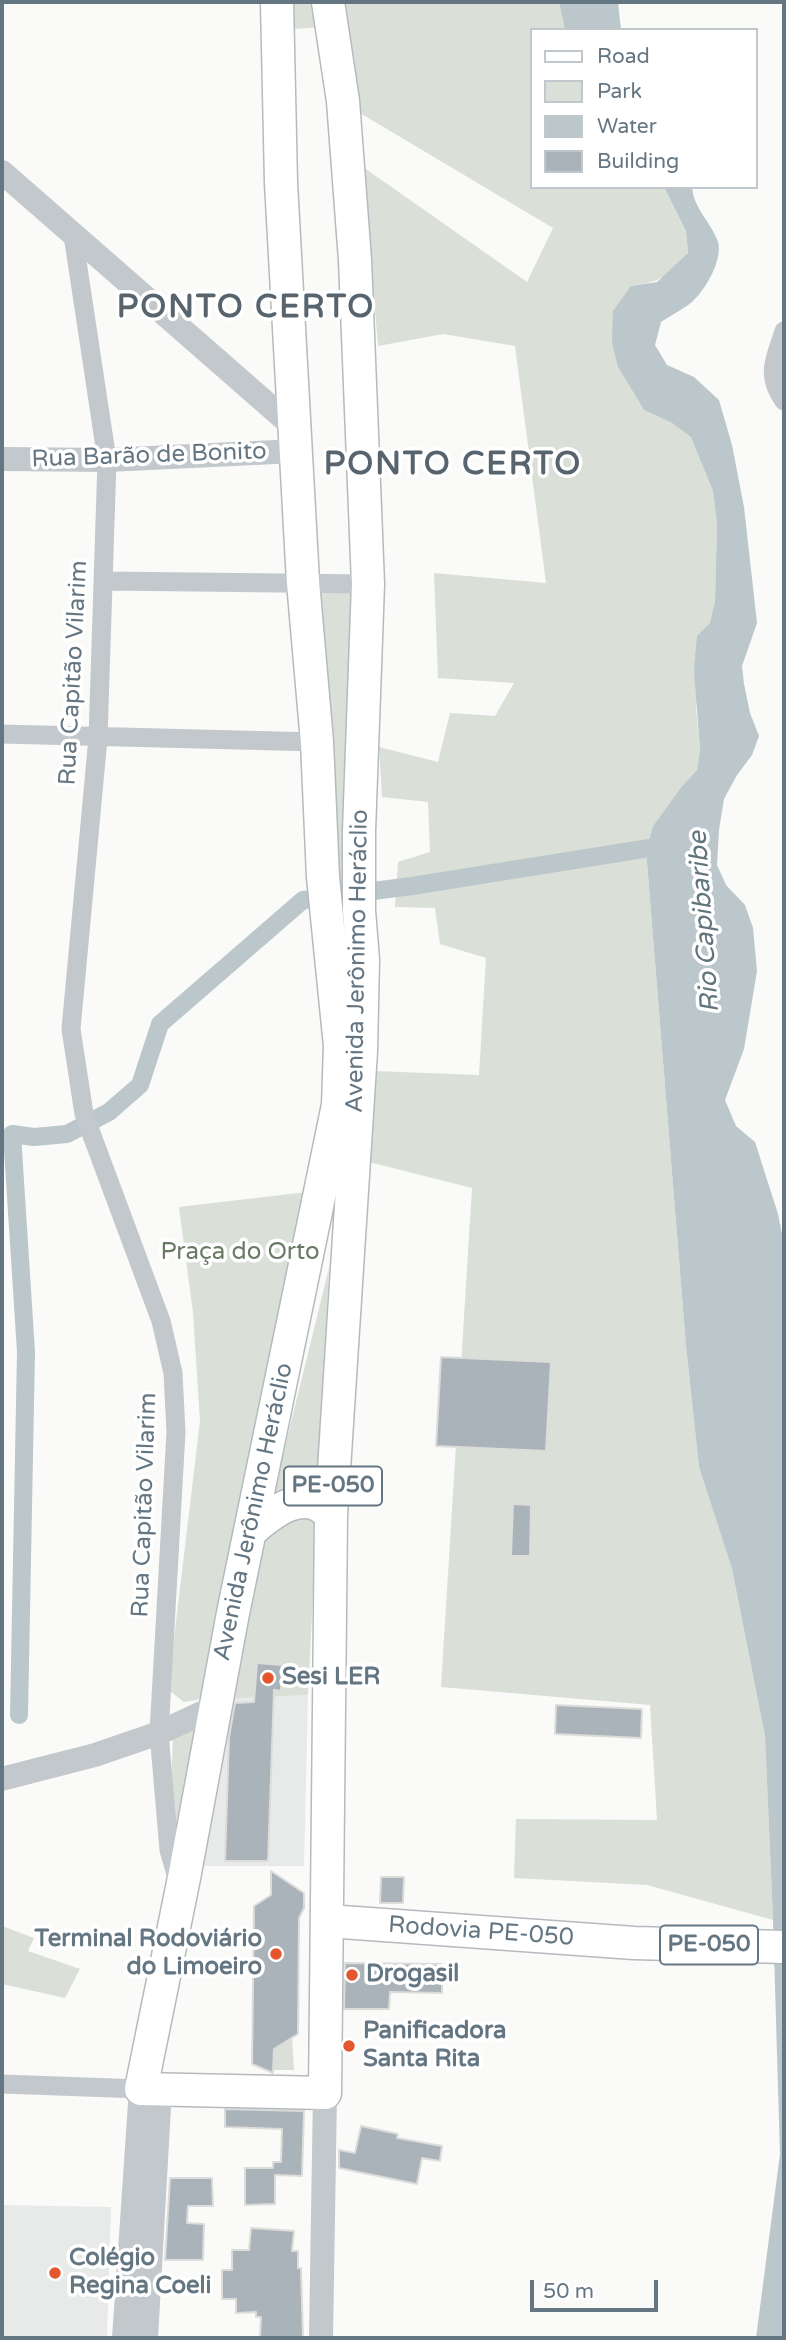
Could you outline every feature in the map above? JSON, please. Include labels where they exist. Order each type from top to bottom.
[{"type":"main road","name":"Avenida Jerônimo Heráclio","points":[[181,1892],[215,1707],[338,1105],[340,1046],[325,910],[317,742],[303,582],[281,183],[277,2]]},
{"type":"main road","name":"Avenida Jerônimo Heráclio","points":[[328,2],[343,101],[355,260],[368,584],[362,708],[359,896],[363,960],[361,1051],[331,1516],[328,1921]]},
{"type":"main road","points":[[250,1532],[290,1504],[314,1502],[331,1516]]},
{"type":"main road","name":"PE-050","points":[[150,2089],[181,1892]]},
{"type":"main road","name":"Rodovia PE-050","points":[[328,1921],[634,1943],[784,1947]]},
{"type":"main road","name":"PE-050","points":[[325,2093],[328,1921]]},
{"type":"main road","points":[[150,2089],[325,2093]]},
{"type":"street","points":[[2,173],[297,441]]},
{"type":"street","name":"Rua Capitão Vilarim","points":[[73,235],[107,460],[98,738],[71,1029],[87,1123],[161,1321],[173,1373],[176,1432],[159,1733],[170,1850],[181,1892]]},
{"type":"street","points":[[784,331],[772,379],[784,401]]},
{"type":"street","name":"Rua Barão de Bonito","points":[[2,459],[107,460],[297,441]]},
{"type":"street","points":[[104,581],[368,584]]},
{"type":"street","points":[[2,734],[317,742]]},
{"type":"street","points":[[2,1779],[95,1755],[159,1733],[215,1707]]},
{"type":"street","points":[[2,2084],[150,2089]]},
{"type":"street","points":[[124,2338],[150,2089]]},
{"type":"street","points":[[146,2338],[150,2089]]},
{"type":"street","points":[[321,2338],[325,2093]]},
{"type":"shaded area","points":[[308,1695],[304,1866],[195,1866],[223,1699]]},
{"type":"shaded area","name":"Colégio Regina Coeli","points":[[2,2205],[111,2207],[107,2338],[2,2338]]},
{"type":"green space","points":[[291,2],[319,2],[323,27],[292,29]]},
{"type":"green space","points":[[346,2],[559,2],[565,28],[530,28],[530,189],[665,189],[686,231],[688,253],[674,268],[657,280],[631,286],[618,367],[644,410],[672,423],[691,436],[713,491],[717,525],[715,602],[696,707],[700,750],[697,770],[653,826],[646,850],[686,1346],[699,1467],[732,1569],[765,1736],[773,1920],[647,1885],[514,1878],[516,1819],[657,1820],[650,1705],[441,1687],[472,1188],[365,1161],[374,1071],[479,1075],[486,958],[440,944],[435,908],[395,907],[398,862],[430,852],[428,802],[382,797],[379,747],[438,762],[450,713],[495,716],[514,683],[438,678],[434,573],[546,583],[515,346],[443,334],[378,346],[363,167],[527,282],[553,228],[355,110]]},
{"type":"green space","points":[[353,592],[350,984],[341,960],[319,593]]},
{"type":"green space","name":"Praça do Orto","points":[[307,1192],[204,1694],[197,1700],[184,1702],[171,1692],[169,1680],[200,1421],[193,1313],[179,1207]]},
{"type":"green space","points":[[329,1268],[308,1695],[223,1699]]},
{"type":"green space","points":[[195,1727],[176,1831],[171,1779],[173,1739]]},
{"type":"green space","points":[[2,1926],[34,1938],[28,1951],[80,1969],[65,1998],[2,1984]]},
{"type":"green space","points":[[292,2037],[294,2070],[273,2070],[274,2049]]},
{"type":"water","points":[[559,2],[618,2],[621,28],[565,28]]},
{"type":"water","name":"Rio Capibaribe","points":[[665,189],[692,189],[696,203],[715,235],[719,249],[716,265],[703,289],[689,304],[661,322],[655,345],[667,365],[694,377],[719,400],[732,445],[744,507],[757,623],[742,666],[750,713],[759,736],[752,755],[724,799],[717,865],[726,885],[745,905],[753,928],[757,971],[744,1049],[725,1100],[736,1126],[755,1142],[778,1214],[784,1244],[784,2338],[756,2338],[780,2154],[765,1736],[732,1569],[699,1467],[686,1346],[646,850],[653,826],[697,770],[700,750],[694,670],[697,636],[710,623],[715,602],[717,525],[713,491],[691,437],[672,423],[644,410],[618,367],[612,342],[613,311],[631,286],[657,282],[688,253],[686,231]]},
{"type":"building","points":[[441,1357],[551,1362],[546,1451],[436,1446]]},
{"type":"building","points":[[513,1504],[531,1505],[530,1556],[511,1556]]},
{"type":"building","points":[[257,1663],[282,1665],[281,1691],[274,1690],[268,1861],[225,1861],[229,1737],[235,1703],[254,1702]]},
{"type":"building","points":[[556,1705],[642,1709],[641,1738],[555,1734]]},
{"type":"building","name":"Terminal Rodoviário do Limoeiro","points":[[271,1871],[304,1893],[304,1908],[299,1918],[298,2034],[274,2049],[273,2073],[252,2064],[254,1906],[271,1895]]},
{"type":"building","points":[[381,1877],[404,1877],[403,1903],[380,1903]]},
{"type":"building","points":[[345,1963],[442,1964],[442,1993],[390,1992],[389,2009],[344,2009]]},
{"type":"building","points":[[225,2109],[304,2111],[302,2176],[275,2175],[275,2204],[245,2205],[245,2168],[273,2168],[273,2162],[281,2162],[282,2129],[225,2127]]},
{"type":"building","points":[[361,2126],[398,2134],[397,2138],[442,2146],[440,2161],[422,2158],[417,2184],[339,2168],[339,2150],[355,2153]]},
{"type":"building","points":[[170,2178],[212,2178],[213,2206],[188,2206],[187,2223],[204,2224],[203,2260],[165,2260]]},
{"type":"building","points":[[251,2228],[294,2231],[292,2251],[298,2251],[298,2268],[301,2268],[303,2338],[260,2338],[261,2317],[256,2317],[256,2312],[236,2313],[236,2299],[222,2299],[222,2270],[232,2270],[232,2250],[249,2250]]},
{"type":"waterway","points":[[19,1715],[26,1352],[12,1134],[34,1137],[67,1134],[109,1112],[140,1085],[160,1024],[303,900],[412,886],[668,845]]},
{"type":"place","name":"Sesi LER","points":[[268,1678]]},
{"type":"place","name":"Terminal Rodoviário do Limoeiro","points":[[276,1954]]},
{"type":"place","name":"Drogasil","points":[[352,1975]]},
{"type":"place","name":"Panificadora Santa Rita","points":[[349,2046]]},
{"type":"place","name":"Colégio Regina Coeli","points":[[55,2273]]},
{"type":"district","name":"PONTO CERTO","points":[[246,309]]},
{"type":"district","name":"PONTO CERTO","points":[[453,466]]}]
